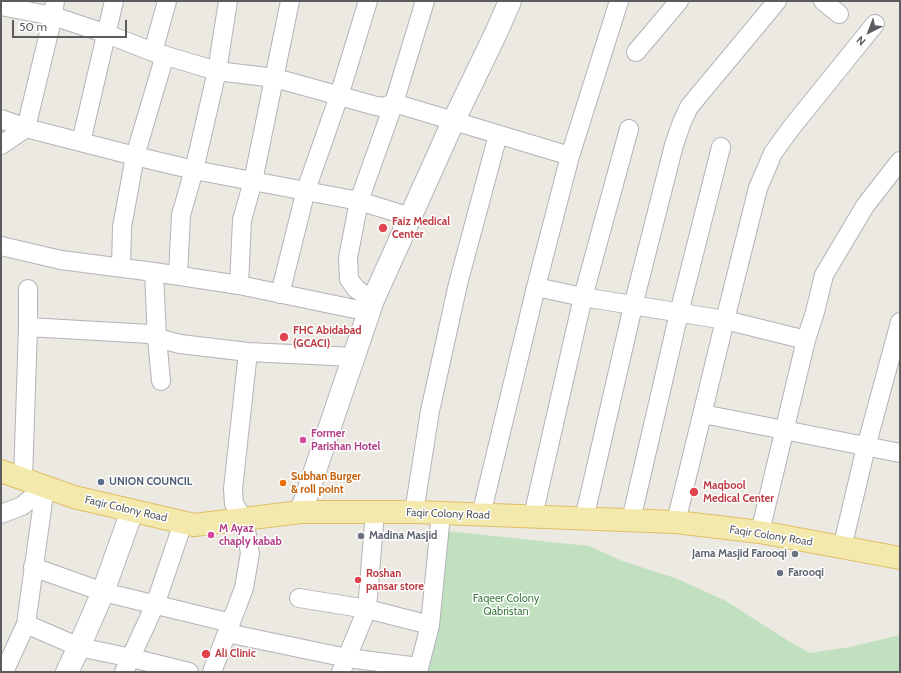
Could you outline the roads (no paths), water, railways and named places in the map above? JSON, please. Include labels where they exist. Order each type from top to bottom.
[{"type":"main road","points":[[301,512],[371,306],[453,122],[510,1]]},
{"type":"main road","name":"Faqir Colony Road","points":[[1,471],[74,497],[194,525],[301,512],[414,512],[676,522],[760,532],[900,558]]},
{"type":"main road","points":[[67,672],[102,592],[132,511]]},
{"type":"street","points":[[81,142],[114,1]]},
{"type":"street","points":[[121,267],[122,227],[135,156],[159,54],[168,1]]},
{"type":"street","points":[[178,276],[181,215],[194,170],[217,71],[228,1]]},
{"type":"street","points":[[239,285],[242,220],[254,181],[290,1]]},
{"type":"street","points":[[280,294],[306,190],[339,96],[368,1]]},
{"type":"street","points":[[371,306],[349,279],[348,258],[360,201],[394,103],[425,1]]},
{"type":"street","points":[[481,515],[536,287],[570,156],[619,1]]},
{"type":"street","points":[[636,52],[679,1]]},
{"type":"street","points":[[584,518],[633,306],[674,146],[682,122],[689,107],[777,1]]},
{"type":"street","points":[[823,1],[839,14]]},
{"type":"street","points":[[1,6],[54,9],[107,34],[159,54],[217,71],[275,78],[376,106],[383,107],[394,103],[570,156]]},
{"type":"street","points":[[1,146],[26,128],[54,9]]},
{"type":"street","points":[[676,522],[758,188],[773,153],[790,128],[875,24]]},
{"type":"street","points":[[1,119],[26,128],[135,156],[194,170],[360,201],[411,217]]},
{"type":"street","points":[[533,516],[583,297],[629,128]]},
{"type":"street","points":[[414,512],[430,411],[456,292],[498,135]]},
{"type":"street","points":[[631,520],[679,313],[721,147]]},
{"type":"street","points":[[760,532],[806,340],[815,312],[824,275],[865,206],[900,161]]},
{"type":"street","points":[[1,246],[61,260],[121,267],[239,285],[280,294],[371,306]]},
{"type":"street","points":[[154,272],[157,338],[162,381]]},
{"type":"street","points":[[536,287],[633,306],[725,320],[806,340]]},
{"type":"street","points":[[24,479],[28,290]]},
{"type":"street","points":[[842,548],[866,447],[900,322]]},
{"type":"street","points":[[28,327],[150,334],[157,338],[180,344],[248,352],[354,357]]},
{"type":"street","points":[[212,672],[244,588],[250,553],[244,519],[234,504],[233,489],[248,352]]},
{"type":"street","points":[[703,414],[900,453]]},
{"type":"street","points":[[1,514],[22,506],[45,487]]},
{"type":"street","points":[[4,672],[26,624],[45,487]]},
{"type":"street","points":[[344,665],[366,609],[376,512]]},
{"type":"street","points":[[33,567],[102,592],[155,605],[344,665],[418,669],[430,625],[442,514]]},
{"type":"street","points":[[128,665],[155,605],[183,523]]},
{"type":"street","points":[[299,598],[366,609],[430,625]]},
{"type":"street","points":[[26,624],[79,647],[128,665],[189,672]]},
{"type":"place","name":"Faiz Medical Center","points":[[383,228]]},
{"type":"place","name":"FHC Abidabad (GCACI)","points":[[284,337]]},
{"type":"place","name":"Former Parishan Hotel","points":[[303,440]]},
{"type":"place","name":"UNION COUNCIL","points":[[101,482]]},
{"type":"place","name":"Subhan Burger & roll point","points":[[283,483]]},
{"type":"place","name":"Maqbool Medical Center","points":[[694,492]]},
{"type":"place","name":"M Ayaz chaply kabab","points":[[211,535]]},
{"type":"place","name":"Madina Masjid","points":[[361,536]]},
{"type":"place","name":"Jama Masjid Farooqi","points":[[795,554]]},
{"type":"place","name":"Farooqi","points":[[780,573]]},
{"type":"place","name":"Roshan pansar store","points":[[358,580]]},
{"type":"place","name":"Ali Clinic","points":[[206,654]]},
{"type":"park label","name":"Faqeer Colony Qabristan","points":[[506,605]]}]
